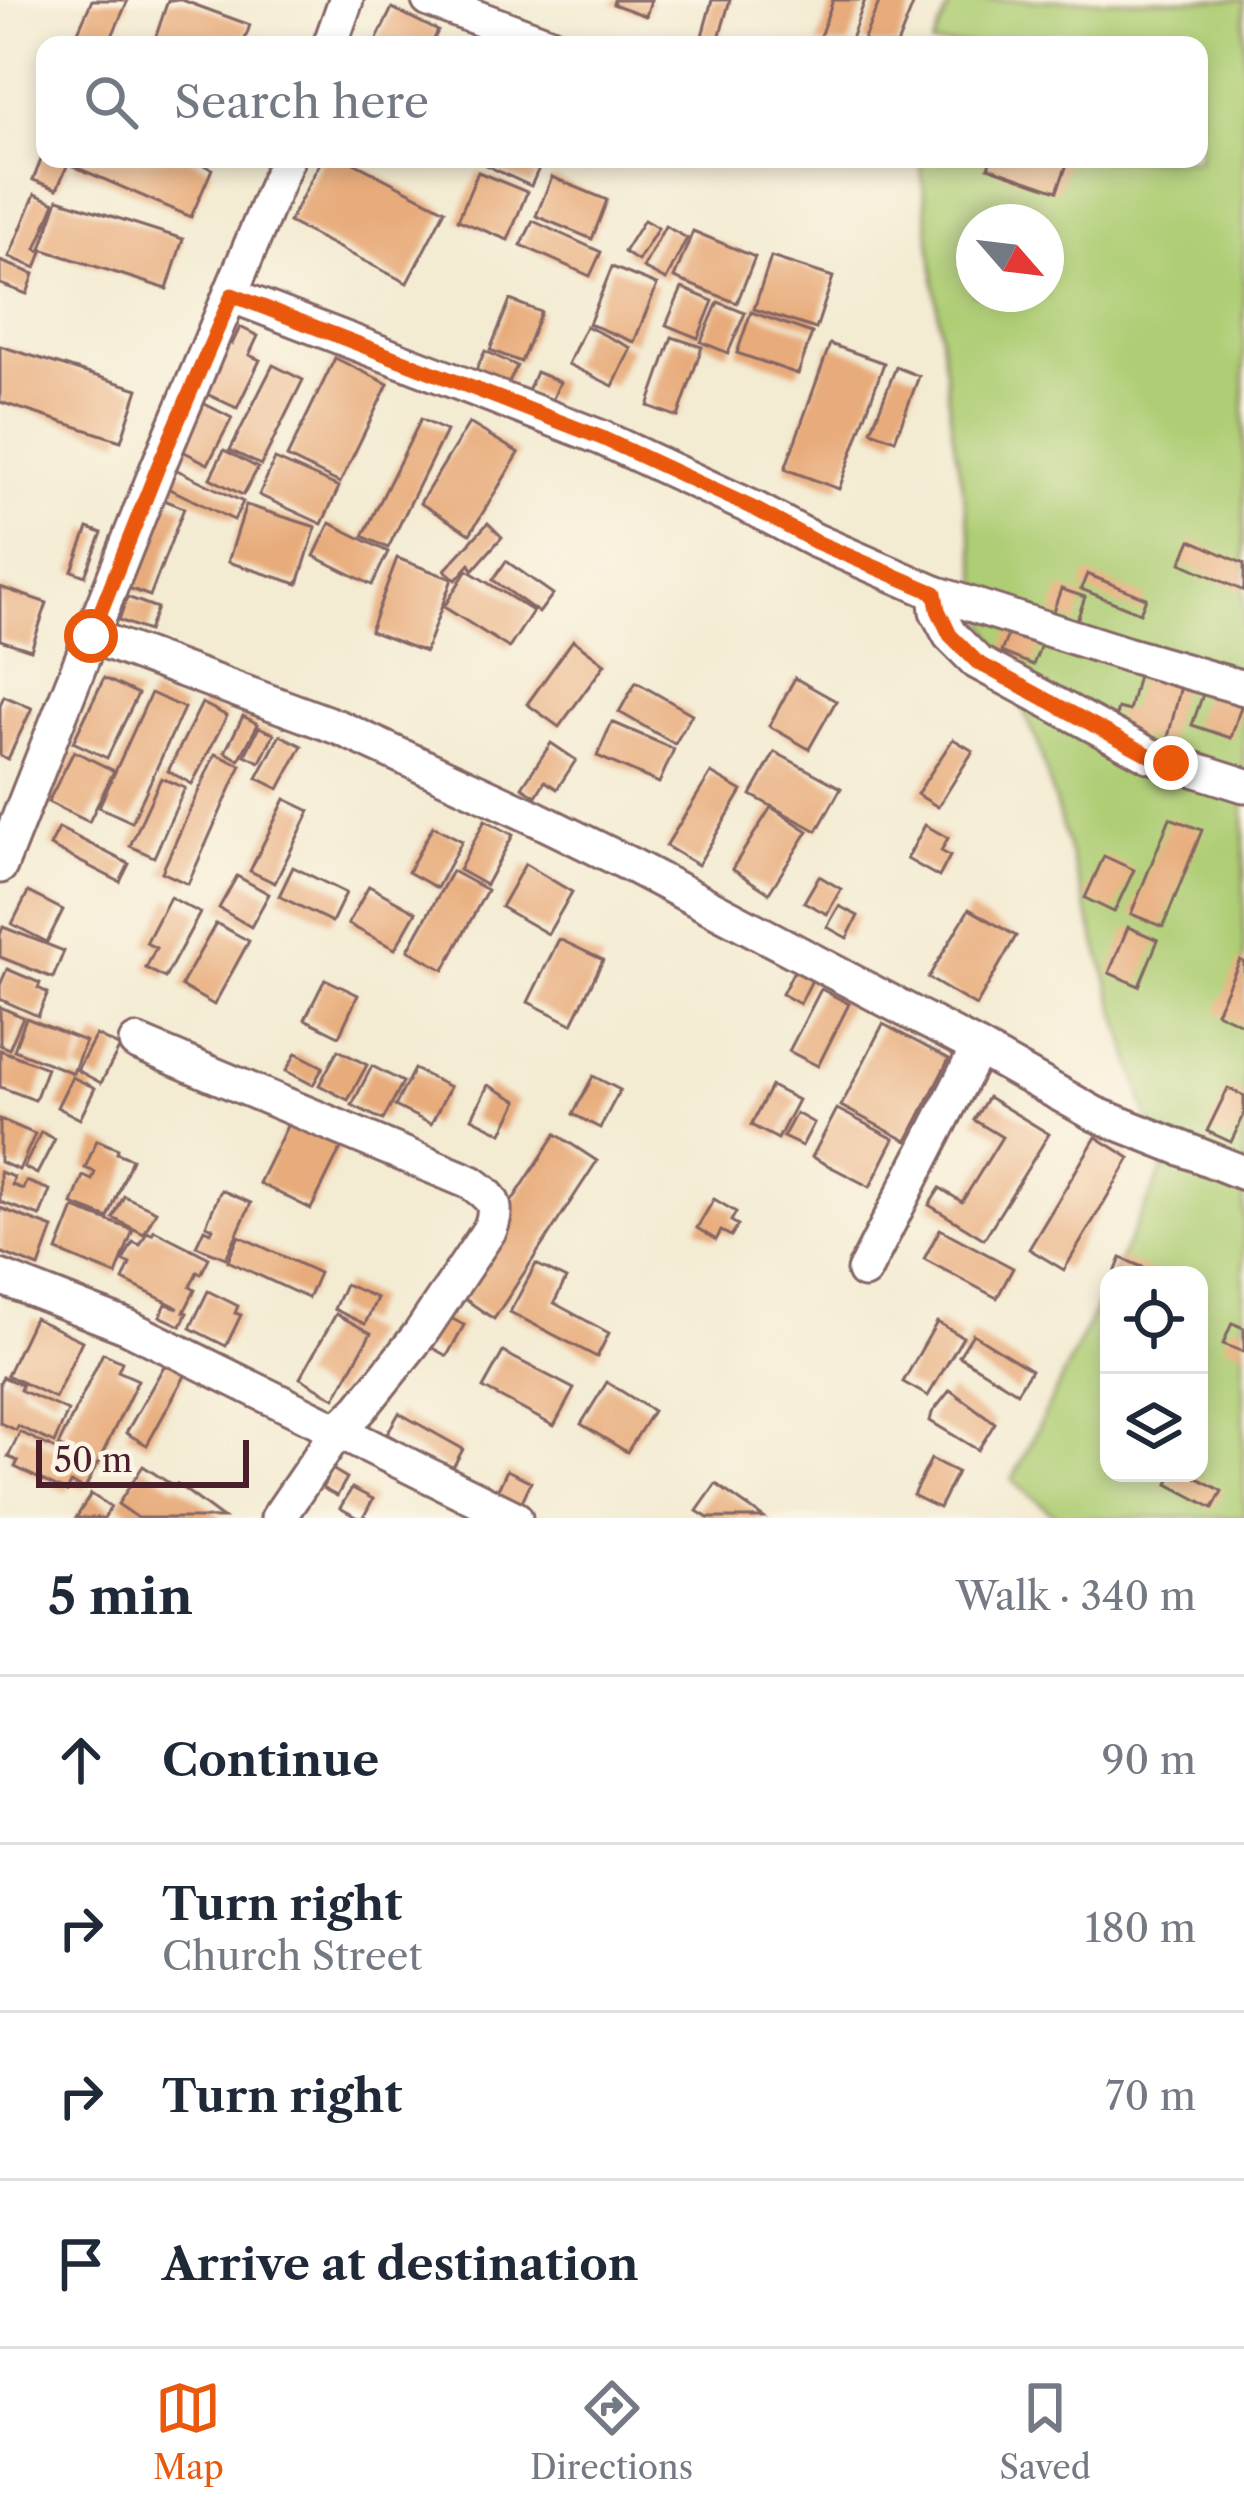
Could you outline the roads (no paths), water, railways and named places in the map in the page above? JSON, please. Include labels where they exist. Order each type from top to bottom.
[{"type":"street","points":[[333,36],[346,0]]},
{"type":"street","points":[[429,0],[527,36]]},
{"type":"street","points":[[0,866],[158,467],[283,168]]},
{"type":"street","points":[[232,295],[602,438],[814,541],[935,593],[1244,688]]},
{"type":"street","points":[[935,593],[950,635],[977,662],[1149,755],[1244,785]]},
{"type":"street","points":[[91,636],[340,728],[529,815],[978,1048],[1095,1114],[1244,1173]]},
{"type":"street","points":[[136,1042],[472,1183],[494,1203],[490,1229],[420,1334],[338,1430],[278,1518]]},
{"type":"street","points":[[864,1270],[978,1048]]},
{"type":"street","points":[[0,1277],[128,1327],[515,1518]]}]
